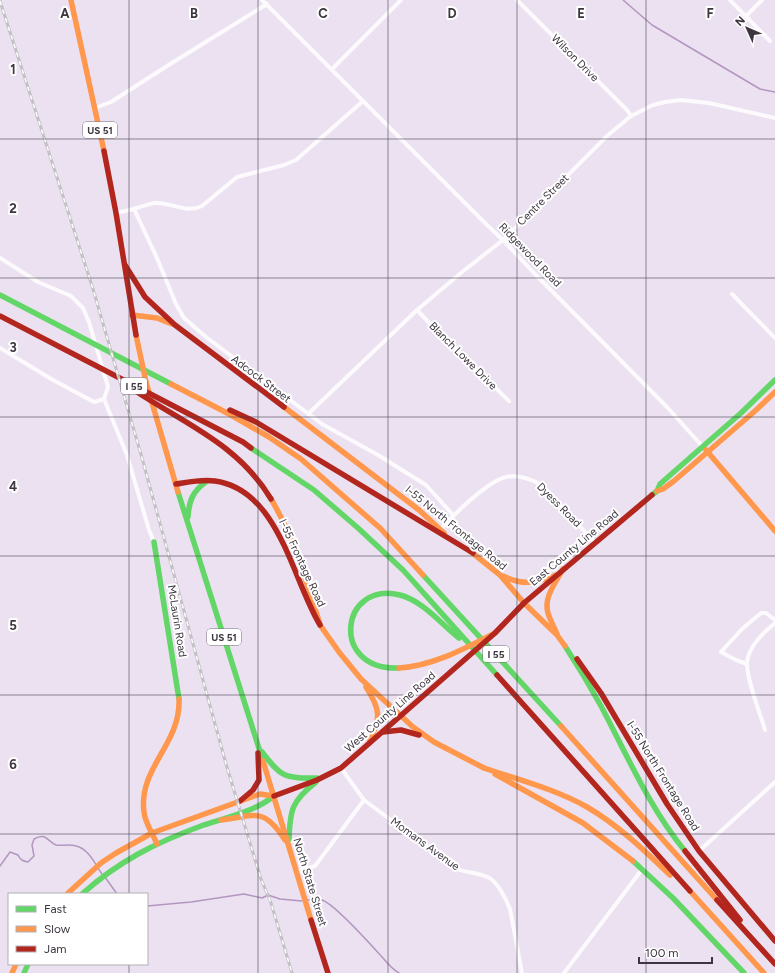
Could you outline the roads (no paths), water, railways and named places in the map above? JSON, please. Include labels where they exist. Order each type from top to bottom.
[{"type":"main road","name":"US 51","points":[[71,0],[116,213],[132,315],[146,382],[176,484],[274,796]]},
{"type":"main road","name":"I-55 North Frontage Road","points":[[123,262],[145,297],[175,325],[413,506],[440,530],[473,553],[500,575],[524,603],[557,635],[584,669],[667,804],[699,850],[775,941]]},
{"type":"main road","name":"I 55","points":[[0,295],[181,389],[269,437],[301,459],[380,528],[485,642],[775,964]]},
{"type":"main road","points":[[132,315],[157,318],[175,325]]},
{"type":"main road","name":"I 55","points":[[0,316],[243,442],[314,490],[403,570],[764,973]]},
{"type":"main road","points":[[108,372],[146,398],[226,448],[250,470],[264,486],[278,509],[293,546],[320,624]]},
{"type":"main road","name":"East County Line Road","points":[[657,491],[660,484],[741,413],[775,380]]},
{"type":"main road","points":[[181,389],[256,422],[473,553]]},
{"type":"main road","name":"East County Line Road","points":[[506,623],[524,603],[556,575],[657,491],[663,489],[708,452],[741,422],[755,412],[775,392]]},
{"type":"main road","name":"Ridgewood Road","points":[[703,447],[775,530]]},
{"type":"main road","name":"I-55 Frontage Road","points":[[176,484],[201,480],[220,482],[236,488],[254,500],[266,512],[276,528],[307,602],[334,645],[362,680],[402,716],[415,730],[428,739]]},
{"type":"main road","points":[[189,526],[188,506],[191,495],[207,481]]},
{"type":"main road","name":"McLaurin Road","points":[[154,542],[179,700],[176,726],[145,786],[143,801],[144,814],[157,844]]},
{"type":"main road","points":[[557,635],[548,613],[547,606],[549,596],[563,570]]},
{"type":"main road","points":[[500,575],[522,584],[530,584],[556,575]]},
{"type":"main road","points":[[467,643],[450,631],[424,608],[411,599],[399,594],[386,593],[373,595],[364,600],[356,608],[351,618],[349,629],[351,641],[355,650],[368,661],[389,668],[406,667],[442,658],[460,652],[496,633]]},
{"type":"main road","name":"West County Line Road","points":[[83,893],[104,874],[157,844],[264,804],[274,796],[322,778],[341,768],[402,716],[506,623]]},
{"type":"main road","points":[[566,646],[601,707],[623,751],[665,824],[687,854],[724,898],[762,949]]},
{"type":"main road","points":[[362,680],[377,704],[378,720],[367,746]]},
{"type":"main road","points":[[383,732],[401,730],[428,739],[484,768],[594,830],[643,868],[744,973]]},
{"type":"main road","points":[[258,747],[280,774],[288,778],[322,778]]},
{"type":"main road","points":[[240,802],[257,785],[260,776],[257,755],[258,747]]},
{"type":"main road","points":[[484,768],[553,792],[586,806],[615,826],[648,853],[716,919]]},
{"type":"main road","points":[[289,846],[291,810],[295,801],[322,778]]},
{"type":"main road","name":"West County Line Road","points":[[68,893],[101,863],[152,833],[260,794],[274,796]]},
{"type":"main road","name":"North State Street","points":[[274,796],[328,973]]},
{"type":"main road","points":[[221,820],[233,819],[250,814],[264,817],[276,826],[289,846]]},
{"type":"street","name":"Ridgewood Road","points":[[262,0],[485,224],[503,240],[667,407],[703,447]]},
{"type":"street","points":[[332,69],[401,0]]},
{"type":"street","name":"Wilson Drive","points":[[517,0],[627,110],[631,116]]},
{"type":"street","points":[[730,0],[770,41]]},
{"type":"street","points":[[746,16],[762,0]]},
{"type":"street","points":[[95,108],[111,102],[267,4]]},
{"type":"street","name":"Centre Street","points":[[308,414],[418,310],[462,272],[503,240],[608,135],[631,116],[653,105],[681,100],[709,103],[775,118]]},
{"type":"street","points":[[116,213],[155,203],[166,204],[181,209],[196,209],[208,203],[229,182],[237,177],[284,165],[296,160],[363,101]]},
{"type":"street","name":"Adcock Street","points":[[134,209],[157,258],[176,304],[184,318],[221,349],[322,424],[378,455],[422,482],[453,515]]},
{"type":"street","points":[[0,258],[38,282],[71,296],[83,308],[108,387],[104,399],[94,402],[53,380],[0,348]]},
{"type":"street","points":[[732,294],[775,338]]},
{"type":"street","name":"Blanch Lowe Drive","points":[[418,310],[436,330],[509,401]]},
{"type":"street","name":"McLaurin Road","points":[[104,399],[128,455],[149,530],[154,542]]},
{"type":"street","name":"Dyess Road","points":[[440,530],[453,515],[487,487],[498,480],[506,477],[525,478],[542,485],[595,543]]},
{"type":"street","points":[[747,664],[721,652],[742,629],[761,613],[766,613],[775,622],[763,633],[753,647],[747,664],[748,676],[766,730]]},
{"type":"street","name":"Momans Avenue","points":[[341,768],[364,800],[457,869],[491,879],[507,900],[510,909],[522,973]]},
{"type":"street","points":[[699,850],[775,782]]},
{"type":"street","points":[[296,872],[315,866],[364,800]]},
{"type":"street","points":[[564,973],[643,868]]},
{"type":"waterway","points":[[623,0],[652,25],[760,89],[775,92]]},
{"type":"waterway","points":[[0,866],[10,852],[18,855],[22,860],[28,862],[34,856],[32,845],[34,839],[41,836],[56,845],[71,845],[85,850],[102,874]]},
{"type":"waterway","points":[[105,877],[116,893]]},
{"type":"waterway","points":[[148,906],[191,902],[244,894],[262,898],[268,895],[280,899],[302,901]]},
{"type":"waterway","points":[[306,900],[322,900],[328,903],[362,935],[394,970],[399,973]]},
{"type":"railway","points":[[0,1],[93,289],[142,458],[226,764],[261,879],[271,903],[292,973]]}]
